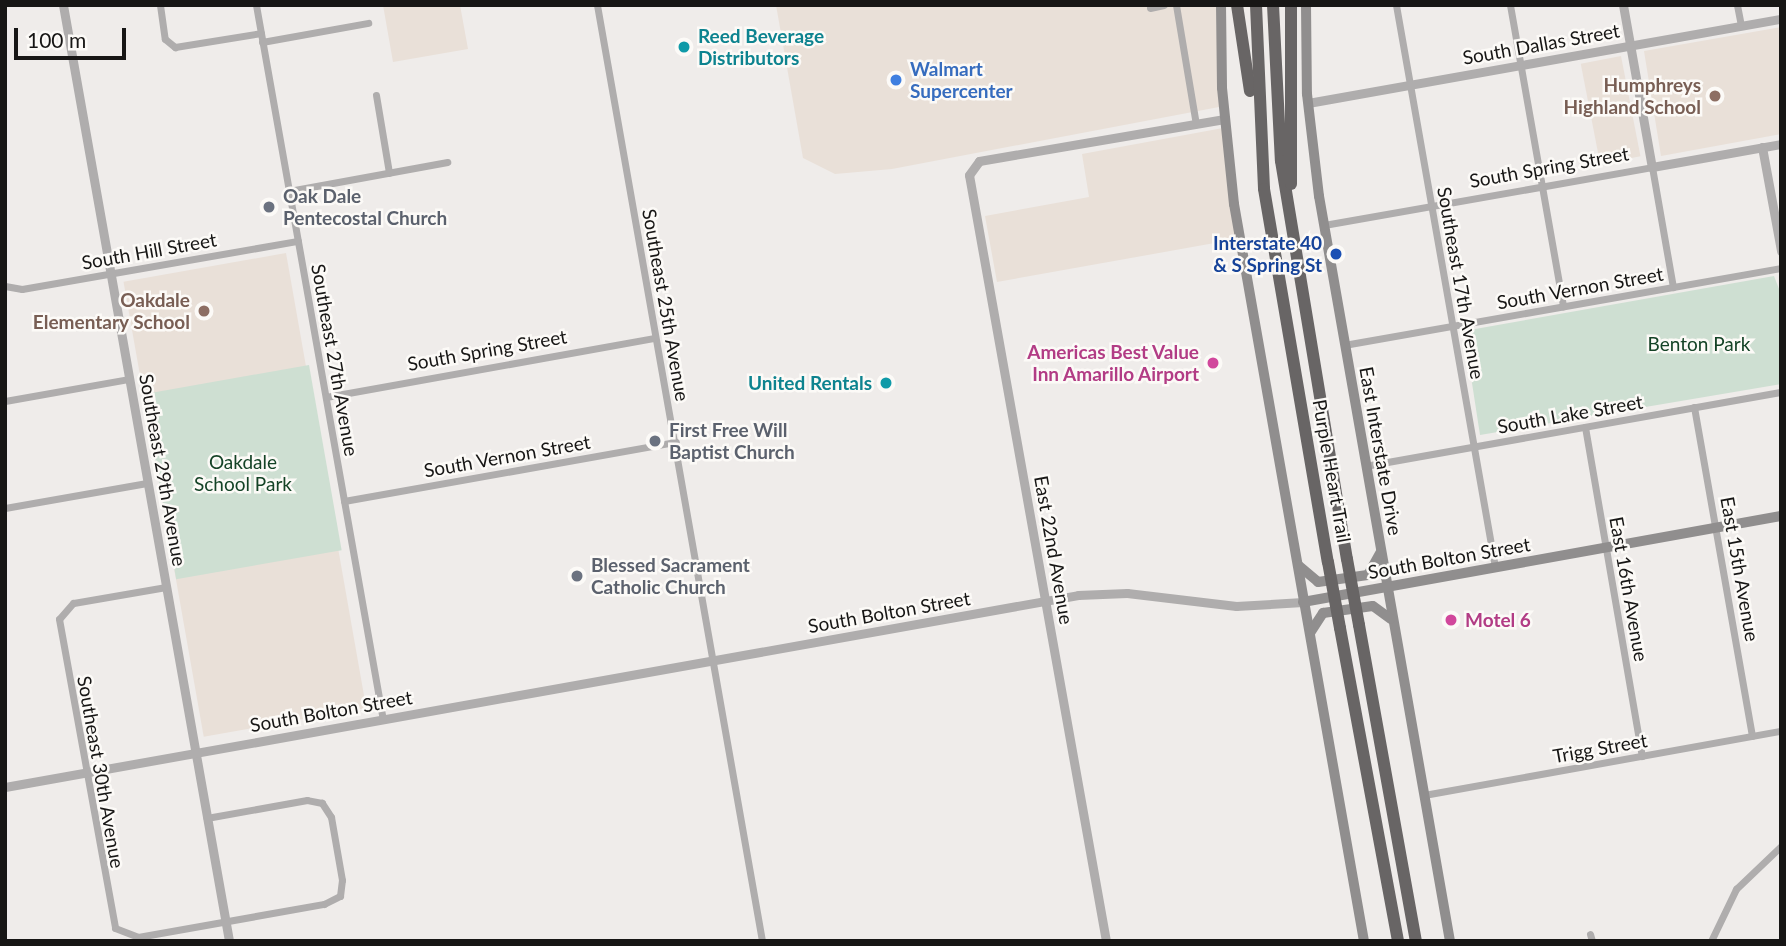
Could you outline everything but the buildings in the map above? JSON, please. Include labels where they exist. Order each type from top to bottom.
[{"type":"highway","points":[[1237,5],[1260,149]]},
{"type":"highway","name":"Purple Heart Trail","points":[[1255,5],[1260,149],[1328,562],[1397,941]]},
{"type":"highway","name":"Purple Heart Trail","points":[[1273,5],[1275,102],[1295,250],[1416,938]]},
{"type":"highway","points":[[1291,5],[1295,250]]},
{"type":"main road","points":[[1221,5],[1224,119],[1303,602],[1364,941]]},
{"type":"main road","name":"East Interstate Drive","points":[[1306,5],[1308,103],[1324,225],[1450,941]]},
{"type":"main road","name":"South Bolton Street","points":[[1303,602],[1781,516]]},
{"type":"main road","points":[[1297,563],[1318,582],[1368,575],[1381,551]]},
{"type":"main road","points":[[1309,636],[1323,613],[1382,607],[1393,621]]},
{"type":"street","name":"Southeast 29th Avenue","points":[[63,5],[229,941]]},
{"type":"street","points":[[160,5],[165,39],[175,47],[368,23]]},
{"type":"street","name":"Southeast 27th Avenue","points":[[256,5],[383,720]]},
{"type":"street","name":"Southeast 25th Avenue","points":[[597,5],[762,941]]},
{"type":"street","points":[[1150,8],[1164,5]]},
{"type":"street","points":[[1175,5],[1196,124],[1224,119]]},
{"type":"street","name":"Southeast 17th Avenue","points":[[1396,5],[1495,567]]},
{"type":"street","points":[[1510,5],[1563,306]]},
{"type":"street","points":[[1623,5],[1674,287]]},
{"type":"street","points":[[1737,5],[1741,26]]},
{"type":"street","name":"South Dallas Street","points":[[1308,103],[1781,19]]},
{"type":"street","points":[[376,95],[389,173]]},
{"type":"street","name":"East 22nd Avenue","points":[[1106,941],[969,175],[972,165],[1196,124]]},
{"type":"street","name":"South Spring Street","points":[[1324,225],[1781,144]]},
{"type":"street","points":[[1762,147],[1781,251]]},
{"type":"street","points":[[289,191],[447,162]]},
{"type":"street","name":"South Hill Street","points":[[6,287],[22,289],[298,241]]},
{"type":"street","name":"South Vernon Street","points":[[1344,345],[1781,268]]},
{"type":"street","name":"South Spring Street","points":[[326,397],[655,338]]},
{"type":"street","points":[[5,401],[128,379]]},
{"type":"street","name":"South Lake Street","points":[[1365,466],[1781,392]]},
{"type":"street","name":"East 15th Avenue","points":[[1694,407],[1752,736]]},
{"type":"street","name":"East 16th Avenue","points":[[1585,427],[1642,756]]},
{"type":"street","name":"South Vernon Street","points":[[344,501],[676,442]]},
{"type":"street","points":[[5,508],[147,483]]},
{"type":"street","name":"Southeast 30th Avenue","points":[[166,587],[73,603],[63,610],[59,627],[110,916],[123,935],[226,922]]},
{"type":"street","name":"South Bolton Street","points":[[5,787],[1102,593],[1236,607],[1303,602]]},
{"type":"street","name":"Trigg Street","points":[[1424,795],[1781,731]]},
{"type":"street","points":[[207,818],[307,800],[322,803],[331,817],[342,880],[340,896],[324,904],[226,922]]},
{"type":"street","points":[[1711,941],[1736,890],[1781,846]]},
{"type":"shaded area","points":[[383,5],[460,5],[468,49],[393,62]]},
{"type":"shaded area","points":[[776,5],[1216,5],[1219,107],[892,169],[835,174],[803,158]]},
{"type":"shaded area","name":"Humphreys Highland School","points":[[1781,27],[1781,134],[1661,156],[1644,51]]},
{"type":"shaded area","name":"Humphreys Highland School","points":[[1621,56],[1640,156],[1600,164],[1581,64]]},
{"type":"shaded area","points":[[1223,128],[1237,239],[997,282],[985,216],[1089,197],[1082,154]]},
{"type":"shaded area","points":[[286,253],[366,708],[204,737],[124,282]]},
{"type":"green space","name":"Benton Park","points":[[1774,276],[1781,294],[1781,384],[1480,435],[1464,331]]},
{"type":"green space","name":"Oakdale School Park","points":[[309,365],[342,550],[176,579],[144,394]]},
{"type":"place","name":"Reed Beverage Distributors","points":[[684,47]]},
{"type":"place","name":"Walmart Supercenter","points":[[896,80]]},
{"type":"place","name":"Humphreys Highland School","points":[[1715,96]]},
{"type":"place","name":"Oak Dale Pentecostal Church","points":[[269,207]]},
{"type":"place","name":"Interstate 40 & S Spring St","points":[[1336,254]]},
{"type":"place","name":"Oakdale Elementary School","points":[[204,311]]},
{"type":"place","name":"Americas Best Value Inn Amarillo Airport","points":[[1213,363]]},
{"type":"place","name":"United Rentals","points":[[886,383]]},
{"type":"place","name":"First Free Will Baptist Church","points":[[655,441]]},
{"type":"place","name":"Blessed Sacrament Catholic Church","points":[[577,576]]},
{"type":"place","name":"Motel 6","points":[[1451,620]]}]
